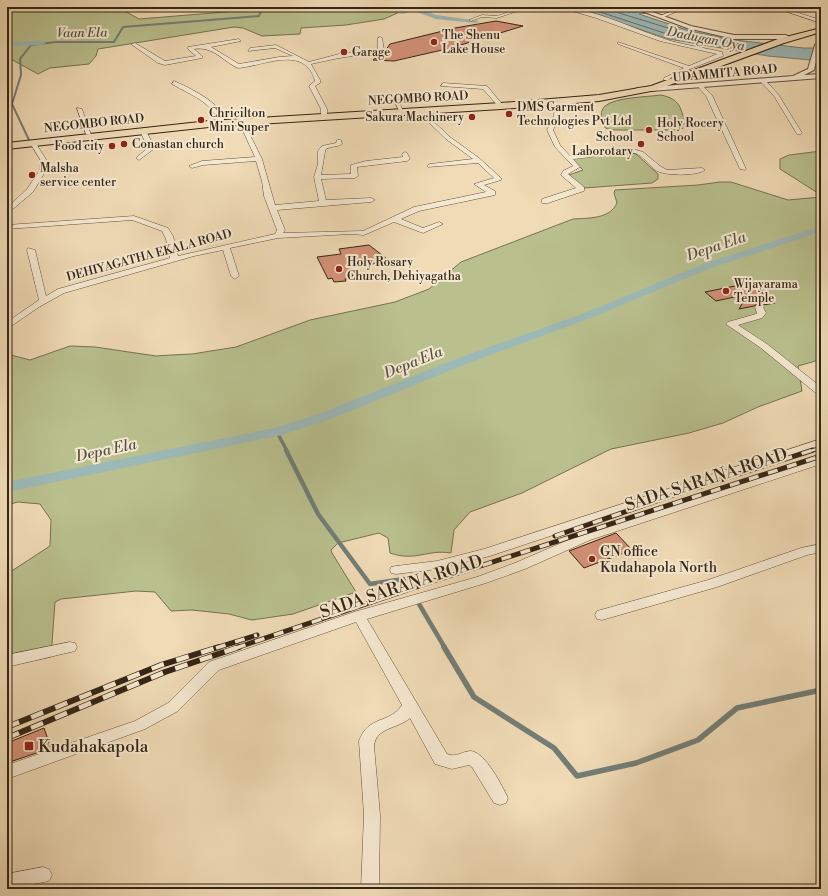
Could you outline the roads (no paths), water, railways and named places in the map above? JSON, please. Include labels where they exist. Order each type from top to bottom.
[{"type":"highway","name":"NEGOMBO ROAD","points":[[7,144],[89,134],[222,121],[420,112],[558,102],[609,96],[644,90],[781,40],[821,29]]},
{"type":"highway","name":"NEGOMBO ROAD","points":[[7,144],[34,143],[239,121],[324,114],[575,98],[632,90],[740,55]]},
{"type":"street","points":[[471,20],[482,16],[497,17],[527,7]]},
{"type":"street","points":[[561,7],[598,17],[662,40],[720,53],[720,56],[673,74],[666,79]]},
{"type":"street","points":[[659,15],[685,7]]},
{"type":"street","points":[[775,7],[821,22]]},
{"type":"street","points":[[639,8],[689,27],[734,37],[781,40]]},
{"type":"street","points":[[309,63],[334,57],[379,51],[381,50],[380,38]]},
{"type":"street","points":[[133,44],[160,62],[165,63],[200,57],[190,48],[239,40]]},
{"type":"street","points":[[620,43],[690,68]]},
{"type":"street","points":[[784,79],[811,70],[819,44]]},
{"type":"street","points":[[207,46],[238,66],[296,56]]},
{"type":"street","points":[[250,50],[276,46],[309,63],[318,82],[312,86],[324,109],[324,114]]},
{"type":"street","name":"UDAMMITA ROAD","points":[[632,90],[700,87],[821,76]]},
{"type":"street","points":[[763,81],[776,95],[799,133]]},
{"type":"street","points":[[174,82],[205,99],[219,112],[222,121]]},
{"type":"street","points":[[443,85],[485,87],[499,104]]},
{"type":"street","points":[[700,87],[709,95],[743,169]]},
{"type":"street","points":[[395,98],[401,110]]},
{"type":"street","points":[[545,201],[581,189],[564,175],[565,172],[577,167],[567,158],[553,140],[550,130],[557,116],[558,102]]},
{"type":"street","points":[[79,109],[89,134]]},
{"type":"street","points":[[420,112],[448,138],[478,161]]},
{"type":"street","points":[[239,121],[259,159],[272,208],[281,230],[278,236]]},
{"type":"street","points":[[139,158],[152,148],[143,131]]},
{"type":"street","points":[[323,202],[317,177],[321,164],[321,151],[324,147],[339,144],[338,141]]},
{"type":"street","points":[[7,212],[30,190],[45,167],[44,161],[34,143]]},
{"type":"street","points":[[567,158],[633,151],[639,152],[662,171],[702,170]]},
{"type":"street","points":[[317,177],[355,176],[353,166],[366,163],[407,159],[405,154]]},
{"type":"street","points":[[192,166],[202,163],[259,159]]},
{"type":"street","points":[[430,166],[478,161]]},
{"type":"street","name":"DEHIYAGATHA EKALA ROAD","points":[[7,326],[43,300],[61,291],[174,258],[278,236],[351,232],[364,233],[417,210],[492,193],[478,184],[499,179],[478,161]]},
{"type":"street","points":[[272,208],[323,202],[371,200]]},
{"type":"street","points":[[7,227],[134,218],[141,223],[159,226],[165,229],[169,234],[174,258]]},
{"type":"street","points":[[396,220],[423,231],[439,224]]},
{"type":"street","points":[[226,246],[235,276]]},
{"type":"street","points":[[31,250],[43,300]]},
{"type":"street","points":[[759,307],[762,313],[759,316],[731,324],[764,346],[821,392]]},
{"type":"street","points":[[396,570],[437,566],[486,553],[821,442]]},
{"type":"street","name":"SADA SARANA ROAD","points":[[7,772],[140,725],[173,707],[214,666],[305,636],[359,616],[481,580],[520,566],[586,537],[821,460]]},
{"type":"street","points":[[602,615],[712,584],[805,551],[821,548]]},
{"type":"street","points":[[359,616],[441,759],[447,762],[457,763],[471,758],[478,762],[500,798]]},
{"type":"street","points":[[7,661],[70,647]]},
{"type":"street","points":[[370,889],[372,792],[367,748],[368,738],[372,731],[407,713],[410,705]]},
{"type":"street","points":[[7,882],[43,875]]},
{"type":"water","name":"Dadugan Oya","points":[[572,7],[618,7],[629,12],[636,12],[670,7],[663,11],[639,14],[687,30],[727,39],[803,48],[821,48],[821,58],[811,60],[768,56],[669,39]]},
{"type":"waterway","points":[[391,7],[393,10],[402,12],[415,9]]},
{"type":"waterway","points":[[415,9],[421,7]]},
{"type":"waterway","name":"Vaan Ela","points":[[29,140],[12,104],[21,75],[20,59],[31,45],[56,42],[114,42],[123,27],[259,16],[261,11],[307,8],[393,10]]},
{"type":"waterway","points":[[415,9],[421,13],[436,17],[476,21]]},
{"type":"waterway","points":[[7,44],[43,43]]},
{"type":"waterway","name":"Vaan Ela","points":[[34,149],[41,160],[40,173]]},
{"type":"waterway","name":"Depa Ela","points":[[7,487],[277,432],[326,416],[457,363],[589,315],[707,266],[821,229]]},
{"type":"waterway","points":[[277,432],[287,451]]},
{"type":"waterway","points":[[286,450],[318,514],[370,584],[404,579]]},
{"type":"waterway","points":[[419,604],[445,648]]},
{"type":"waterway","points":[[444,647],[474,697],[554,748],[577,776],[636,763],[698,740],[737,708],[821,690]]},
{"type":"railway","points":[[810,451],[821,448]]},
{"type":"railway","points":[[555,536],[668,497],[813,450]]},
{"type":"railway","points":[[236,648],[434,581],[821,456]]},
{"type":"railway","points":[[216,648],[257,635]]},
{"type":"railway","points":[[7,727],[161,665],[219,647]]},
{"type":"railway","points":[[7,738],[165,672],[239,647]]},
{"type":"place","name":"The Shenu Lake House","points":[[434,42]]},
{"type":"place","name":"Garage","points":[[344,52]]},
{"type":"place","name":"DMS Garment Technologies Pvt Ltd","points":[[509,114]]},
{"type":"place","name":"Sakura Machinery","points":[[472,117]]},
{"type":"place","name":"Chricilton Mini Super","points":[[201,120]]},
{"type":"place","name":"Holy Rocery School","points":[[649,130]]},
{"type":"place","name":"Conastan church","points":[[124,144]]},
{"type":"place","name":"School Laborotary","points":[[641,144]]},
{"type":"place","name":"Food city","points":[[112,146]]},
{"type":"place","name":"Malsha service center","points":[[32,175]]},
{"type":"place","name":"Holy Rosary Church, Dehiyagatha","points":[[339,269]]},
{"type":"place","name":"Wijayarama Temple","points":[[726,291]]},
{"type":"place","name":"GN office Kudahapola North","points":[[592,559]]},
{"type":"place","name":"Kudahakapola","points":[[29,746]]}]
